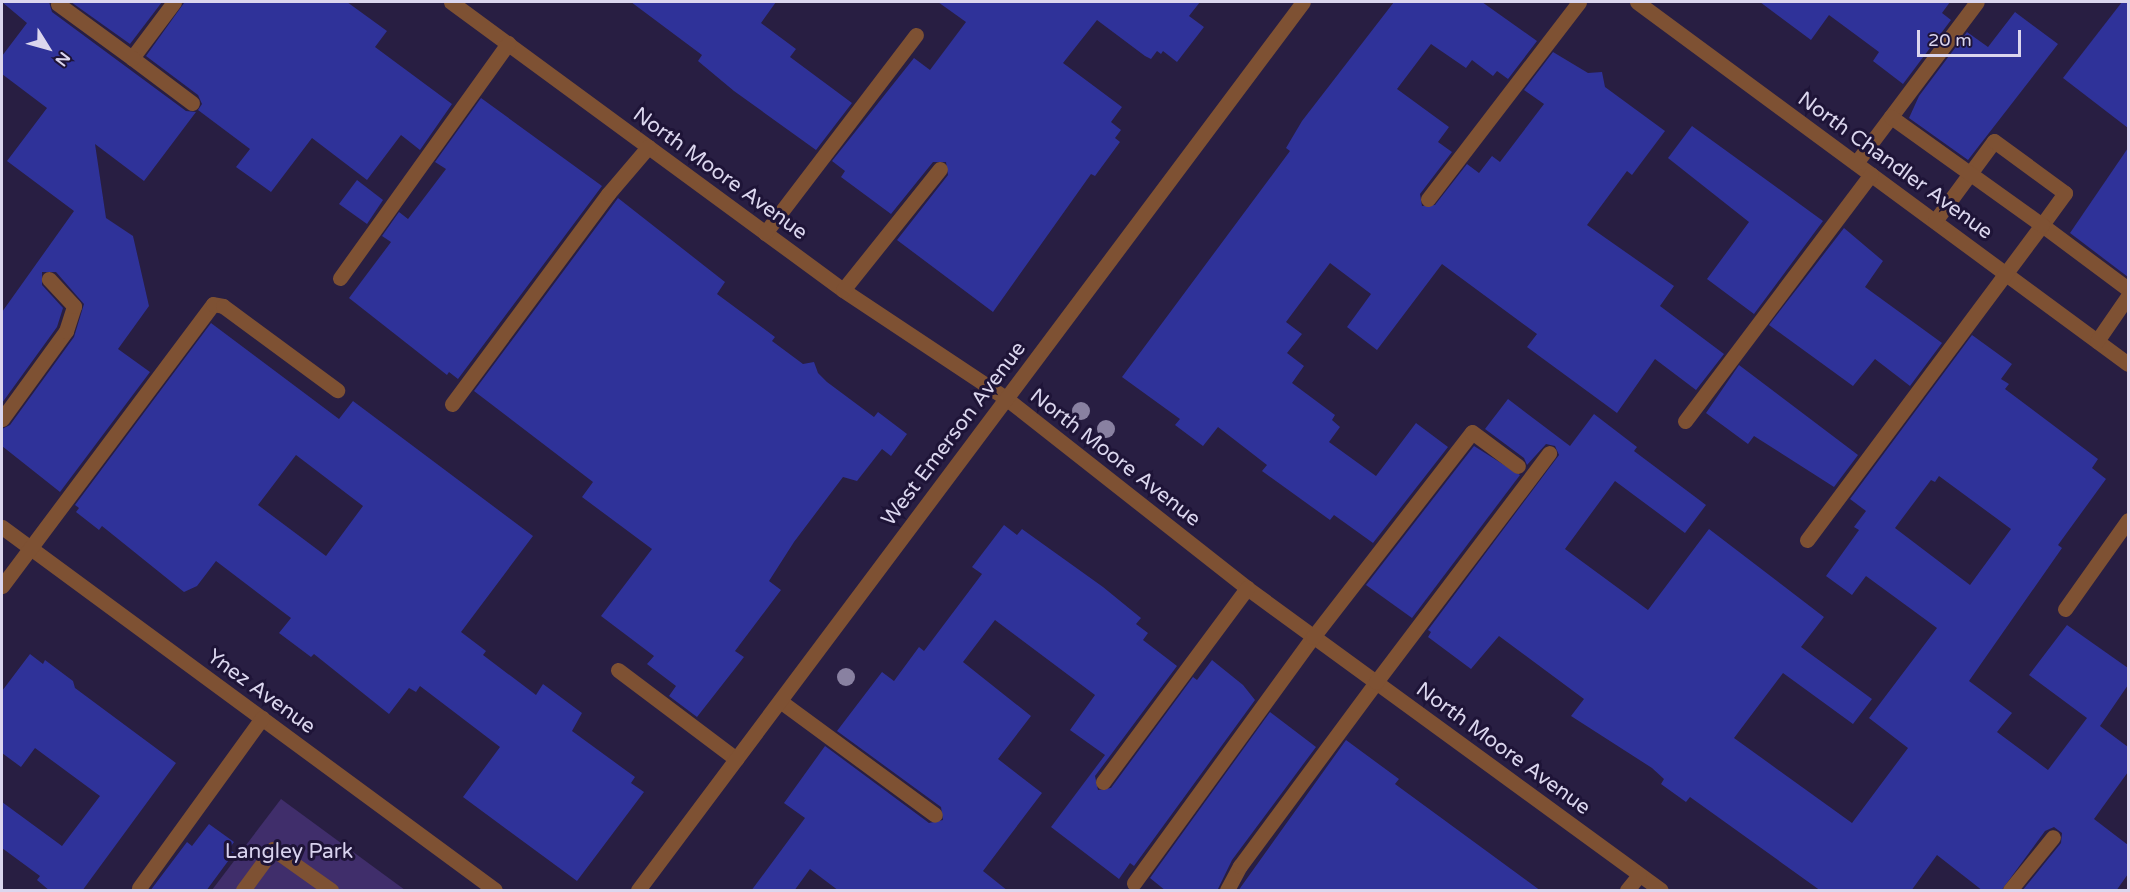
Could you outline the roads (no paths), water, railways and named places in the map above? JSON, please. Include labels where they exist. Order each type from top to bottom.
[{"type":"street","points":[[132,58],[174,2]]},
{"type":"street","name":"North Moore Avenue","points":[[451,2],[843,290],[1007,399],[1247,588],[1661,891]]},
{"type":"street","name":"West Emerson Avenue","points":[[638,891],[1303,2]]},
{"type":"street","points":[[1428,199],[1579,2]]},
{"type":"street","name":"North Chandler Avenue","points":[[1637,2],[2128,364]]},
{"type":"street","points":[[1856,163],[1977,2]]},
{"type":"street","points":[[58,4],[192,104]]},
{"type":"street","points":[[765,233],[916,35]]},
{"type":"street","points":[[340,278],[508,44]]},
{"type":"street","points":[[1892,117],[2128,289]]},
{"type":"street","points":[[1807,540],[2065,193],[1994,141],[1935,221]]},
{"type":"street","points":[[452,404],[608,194],[648,147]]},
{"type":"street","points":[[843,290],[940,169]]},
{"type":"street","points":[[1685,421],[1871,174]]},
{"type":"street","points":[[2,419],[66,331],[74,306],[49,279]]},
{"type":"street","points":[[2097,341],[2128,296]]},
{"type":"street","points":[[2,586],[213,304],[223,306],[337,390]]},
{"type":"street","points":[[1134,883],[1313,637],[1472,432],[1518,466]]},
{"type":"street","points":[[1227,891],[1240,866],[1550,453]]},
{"type":"street","points":[[2065,609],[2128,520]]},
{"type":"street","name":"Ynez Avenue","points":[[2,527],[495,891]]},
{"type":"street","points":[[1103,782],[1247,588]]},
{"type":"street","points":[[618,669],[736,759]]},
{"type":"street","points":[[780,700],[935,815]]},
{"type":"street","points":[[139,888],[262,718]]},
{"type":"street","points":[[2010,891],[2053,837]]},
{"type":"street","points":[[243,891],[273,849],[331,891]]},
{"type":"street","points":[[1627,891],[1640,875]]},
{"type":"park label","name":"Langley Park","points":[[289,852]]}]
